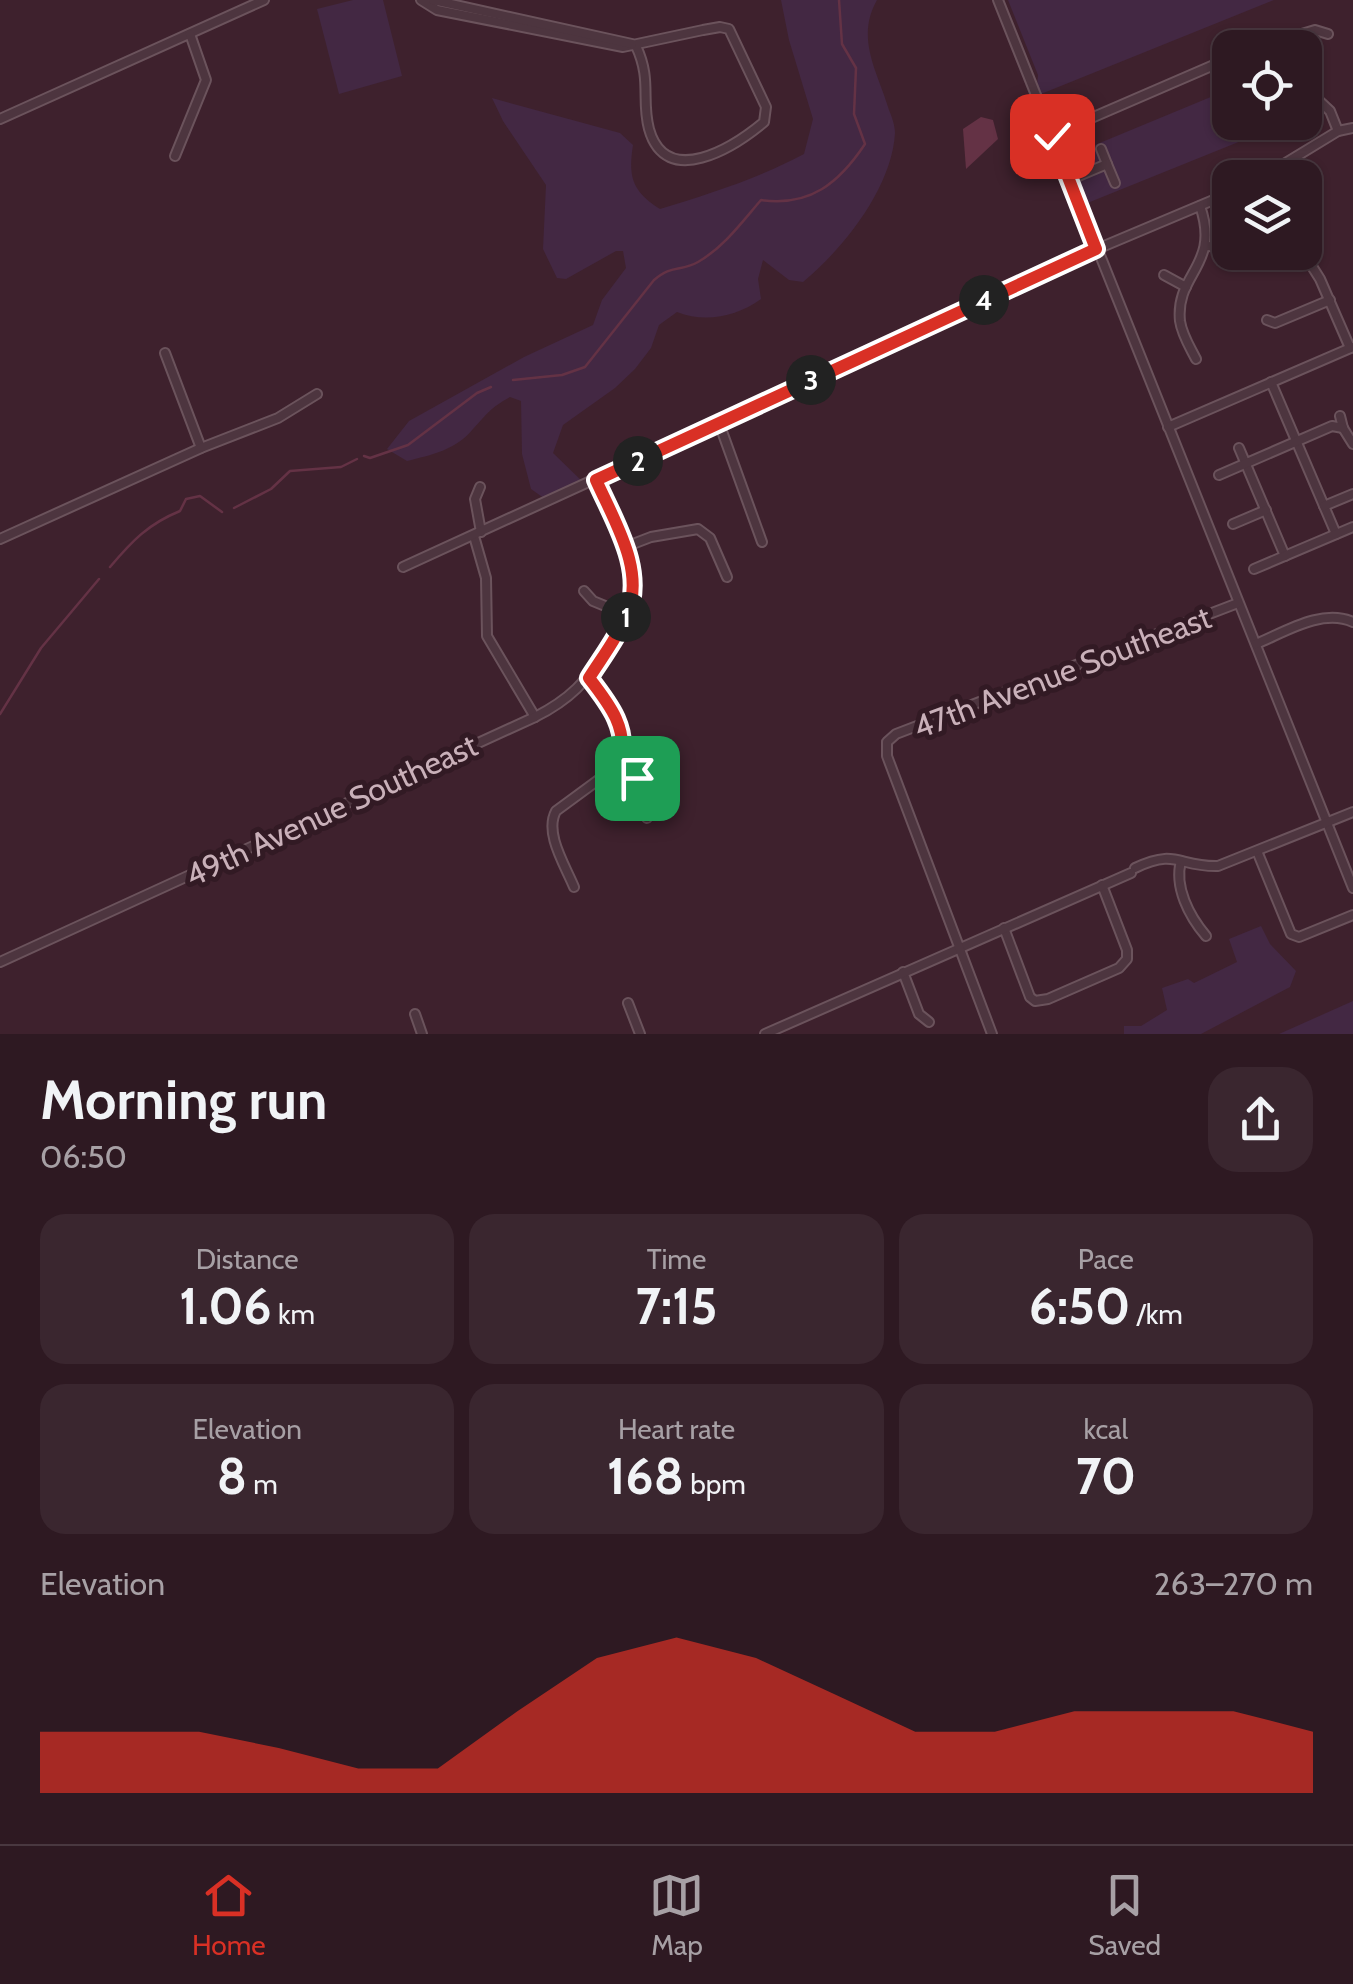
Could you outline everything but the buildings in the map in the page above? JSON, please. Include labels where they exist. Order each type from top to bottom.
[{"type":"street","points":[[0,120],[264,0]]},
{"type":"street","points":[[421,0],[437,10],[505,20],[623,47],[720,27],[730,30],[767,115],[758,127],[707,158],[693,162],[672,158],[652,138],[645,66],[636,46]]},
{"type":"street","points":[[433,0],[505,20]]},
{"type":"street","points":[[998,0],[1353,888]]},
{"type":"street","points":[[1322,32],[1328,34]]},
{"type":"street","points":[[175,156],[206,80],[190,34]]},
{"type":"street","points":[[1052,136],[1212,66]]},
{"type":"street","points":[[1322,104],[1330,111],[1338,131]]},
{"type":"street","points":[[1290,160],[1338,131],[1353,128]]},
{"type":"street","points":[[1102,149],[1115,183]]},
{"type":"street","points":[[1069,180],[1107,164]]},
{"type":"street","points":[[403,567],[1096,249],[1212,201]]},
{"type":"street","points":[[1196,358],[1180,320],[1181,302],[1208,235],[1200,206]]},
{"type":"street","points":[[1206,246],[1212,246]]},
{"type":"street","points":[[1168,427],[1352,348],[1314,270]]},
{"type":"street","points":[[1164,275],[1186,287]]},
{"type":"street","points":[[1267,320],[1276,323],[1330,300]]},
{"type":"street","points":[[165,353],[201,448]]},
{"type":"street","points":[[1270,382],[1336,534]]},
{"type":"street","points":[[0,539],[201,448],[278,418],[317,394]]},
{"type":"street","points":[[1340,416],[1353,444]]},
{"type":"street","points":[[718,423],[762,542]]},
{"type":"street","points":[[1219,475],[1332,426],[1343,428]]},
{"type":"street","points":[[1239,448],[1285,556]]},
{"type":"street","points":[[584,591],[593,601],[627,616],[632,579],[626,547],[596,480]]},
{"type":"street","points":[[480,487],[474,499],[486,578],[486,636],[535,717]]},
{"type":"street","points":[[1324,506],[1353,494]]},
{"type":"street","points":[[1233,524],[1266,510]]},
{"type":"street","points":[[1254,570],[1353,527]]},
{"type":"street","points":[[626,547],[651,537],[698,530],[710,538],[727,578]]},
{"type":"street","name":"47th Avenue Southeast","points":[[959,947],[888,756],[887,742],[896,734],[1238,604]]},
{"type":"street","name":"49th Avenue Southeast","points":[[0,962],[535,717],[572,696],[589,678],[627,616]]},
{"type":"street","points":[[1256,644],[1316,620],[1335,616],[1353,622]]},
{"type":"street","points":[[574,887],[552,832],[552,818],[620,764],[624,748],[610,705],[589,678]]},
{"type":"street","points":[[620,764],[644,790],[649,806],[647,818]]},
{"type":"street","points":[[765,1034],[1160,857],[1198,867],[1218,866],[1353,812]]},
{"type":"street","points":[[1257,851],[1291,934],[1298,936],[1353,915]]},
{"type":"street","points":[[1181,861],[1177,874],[1180,886],[1194,922],[1206,936]]},
{"type":"street","points":[[1004,928],[1030,997],[1035,1001],[1048,1000],[1118,968],[1126,959],[1128,950],[1102,886]]},
{"type":"street","points":[[959,947],[992,1034]]},
{"type":"street","points":[[902,972],[919,1014],[929,1022]]},
{"type":"street","points":[[628,1003],[640,1034]]},
{"type":"street","points":[[415,1014],[422,1034]]},
{"type":"shaded area","points":[[353,0],[383,0],[402,76],[339,94],[317,9]]},
{"type":"shaded area","points":[[781,0],[877,0],[868,42],[894,124],[892,154],[875,196],[834,253],[803,282],[789,280],[763,260],[758,279],[761,299],[731,314],[709,317],[677,312],[659,325],[651,348],[635,369],[563,425],[553,453],[585,484],[548,501],[531,489],[522,454],[521,401],[510,397],[459,442],[443,451],[407,461],[387,449],[409,421],[524,357],[593,325],[602,300],[626,268],[623,251],[616,251],[566,279],[557,278],[543,249],[546,185],[492,98],[620,133],[633,145],[634,182],[643,196],[660,209],[715,191],[804,154],[813,119]]},
{"type":"shaded area","points":[[1008,0],[1274,0],[1036,96],[1038,75]]},
{"type":"shaded area","points":[[1212,96],[1212,140],[1243,140],[1080,206],[1061,159]]},
{"type":"shaded area","points":[[981,117],[993,120],[998,139],[966,169],[963,129]]},
{"type":"shaded area","points":[[1261,926],[1270,944],[1296,971],[1290,987],[1201,1034],[1124,1034],[1124,1026],[1141,1026],[1167,1010],[1162,988],[1188,979],[1194,983],[1237,962],[1229,939]]},
{"type":"shaded area","points":[[1353,1001],[1353,1034],[1279,1034]]},
{"type":"waterway","points":[[513,380],[562,375],[585,367],[654,280],[707,256],[761,200],[809,196],[845,170],[865,144],[854,114],[856,68],[842,44],[839,0]]},
{"type":"waterway","points":[[364,456],[370,458],[408,445],[477,393],[491,387]]},
{"type":"waterway","points":[[234,508],[271,489],[290,471],[341,467],[357,459]]},
{"type":"waterway","points":[[110,567],[141,534],[180,511],[186,499],[200,496],[222,512]]},
{"type":"waterway","points":[[0,714],[41,648],[99,579]]},
{"type":"route","points":[[637,778],[620,764],[624,748],[618,722],[589,678],[627,616],[632,596],[626,547],[596,480],[1096,249],[1052,136]]}]
